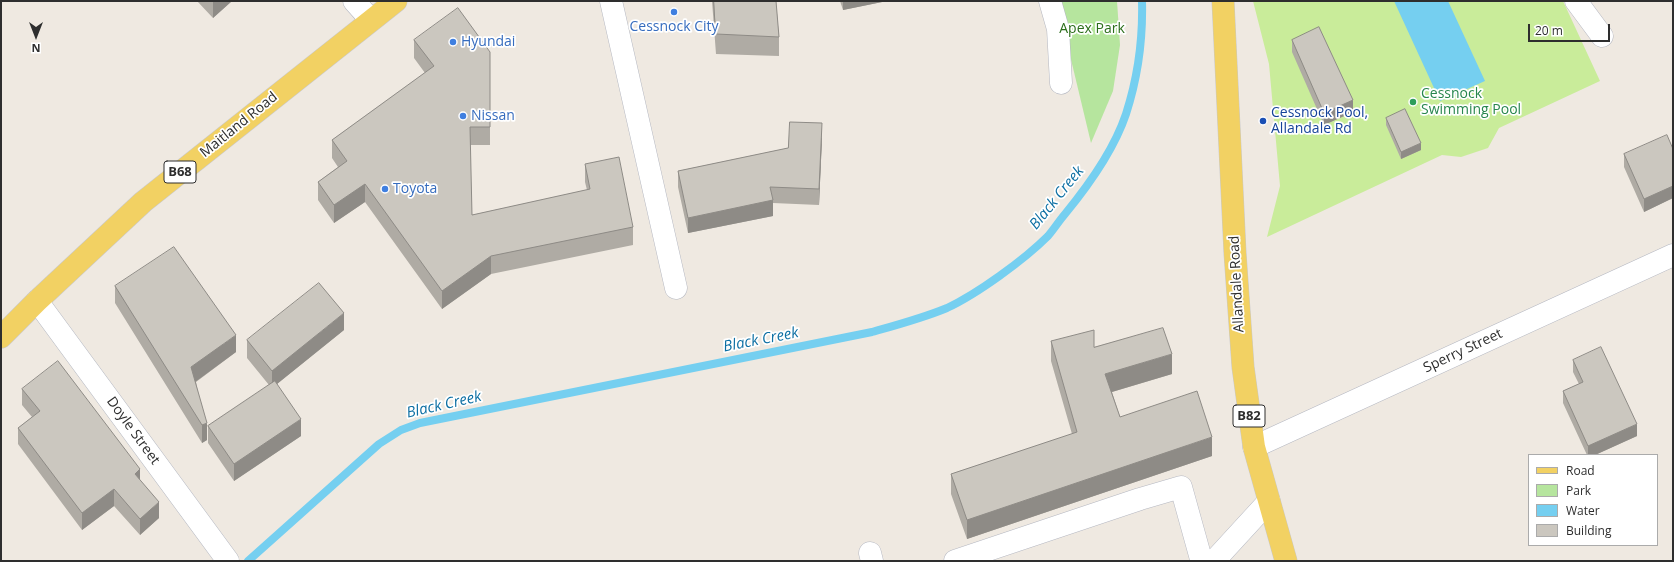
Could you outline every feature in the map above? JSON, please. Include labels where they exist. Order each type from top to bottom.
[{"type":"main road","name":"Maitland Road","points":[[1,337],[142,202],[396,1]]},
{"type":"main road","name":"Allandale Road","points":[[1223,1],[1239,318],[1243,367],[1254,447],[1286,561]]},
{"type":"street","points":[[354,1],[371,20]]},
{"type":"street","points":[[611,1],[676,288]]},
{"type":"street","points":[[1050,1],[1058,29],[1061,83]]},
{"type":"street","points":[[1576,1],[1602,36]]},
{"type":"street","name":"Sperry Street","points":[[1254,447],[1673,255]]},
{"type":"street","name":"Doyle Street","points":[[37,301],[223,554]]},
{"type":"street","points":[[955,561],[1140,499],[1181,487],[1205,561],[1269,500]]},
{"type":"green space","name":"Apex Park","points":[[1057,1],[1117,1],[1120,45],[1113,91],[1091,143]]},
{"type":"green space","name":"Cessnock Swimming Pool","points":[[1253,1],[1563,1],[1600,81],[1499,128],[1488,148],[1461,157],[1442,155],[1267,237],[1280,186],[1269,64]]},
{"type":"water","points":[[1394,1],[1448,1],[1485,81],[1440,101]]},
{"type":"building","points":[[714,1],[776,1],[779,37],[716,34]]},
{"type":"building","points":[[458,8],[490,52],[490,127],[470,127],[472,215],[590,189],[585,164],[619,157],[633,227],[491,256],[442,291],[365,184],[334,205],[318,182],[347,161],[332,140],[434,66],[414,40]]},
{"type":"building","points":[[1319,27],[1353,100],[1324,113],[1292,40]]},
{"type":"building","points":[[1405,109],[1421,143],[1401,152],[1386,118]]},
{"type":"building","points":[[790,122],[822,123],[819,189],[770,187],[773,200],[688,218],[678,171],[788,148]]},
{"type":"building","points":[[1667,135],[1673,149],[1673,186],[1644,199],[1624,154]]},
{"type":"building","points":[[174,247],[236,335],[191,367],[207,423],[202,425],[115,286]]},
{"type":"building","points":[[319,283],[344,313],[272,371],[247,340]]},
{"type":"building","points":[[1163,328],[1172,354],[1105,374],[1120,417],[1197,391],[1212,437],[967,520],[951,474],[1077,432],[1051,341],[1094,330],[1094,347]]},
{"type":"building","points":[[1601,347],[1637,424],[1588,446],[1563,391],[1583,382],[1573,360]]},
{"type":"building","points":[[58,361],[140,469],[135,474],[159,502],[140,519],[114,489],[82,513],[18,428],[40,411],[22,389]]},
{"type":"building","points":[[275,381],[301,419],[234,464],[208,426]]},
{"type":"waterway","name":"Black Creek","points":[[248,561],[379,444],[401,430],[420,423],[872,332],[938,312],[972,294],[1013,266],[1048,236],[1083,192],[1100,167],[1121,127],[1134,86],[1141,44],[1142,1]]},
{"type":"place","name":"Cessnock City","points":[[674,12]]},
{"type":"place","name":"Hyundai","points":[[453,42]]},
{"type":"place","name":"Cessnock Swimming Pool","points":[[1413,102]]},
{"type":"place","name":"Nissan","points":[[463,116]]},
{"type":"place","name":"Cessnock Pool, Allandale Rd","points":[[1263,121]]},
{"type":"place","name":"Toyota","points":[[385,189]]}]
